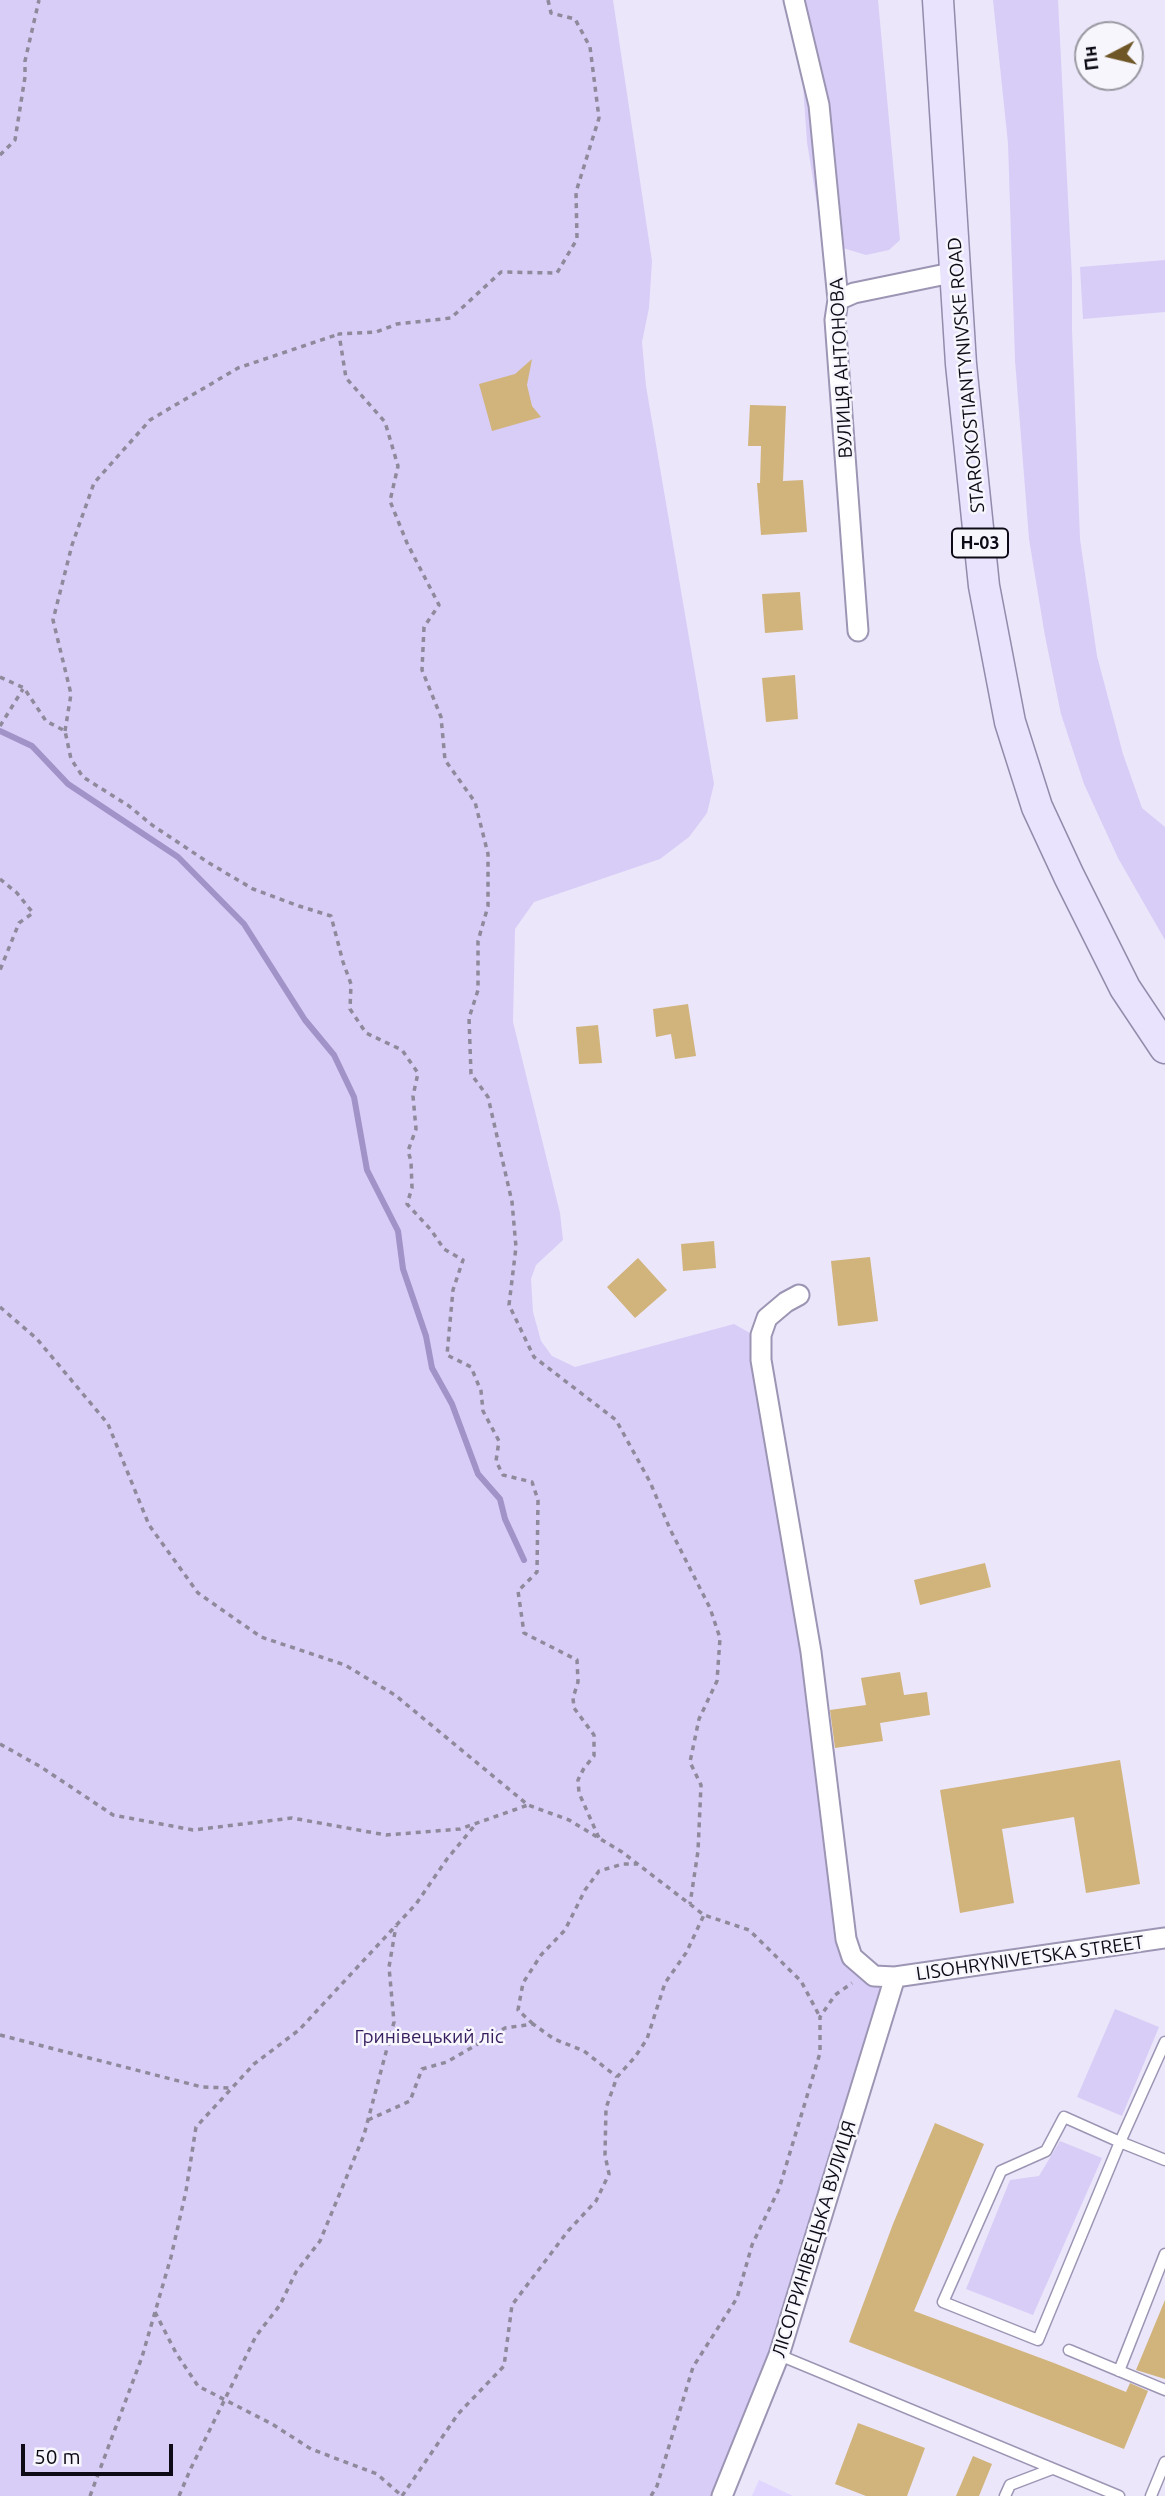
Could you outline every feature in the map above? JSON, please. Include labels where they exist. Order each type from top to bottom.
[{"type":"main road","name":"STAROKOSTIANTYNIVSKE ROAD","points":[[939,0],[961,364],[984,586],[1010,722],[1038,807],[1069,876],[1125,988],[1165,1048]]},
{"type":"street","name":"ВУЛИЦЯ АНТОНОВА","points":[[794,0],[819,105],[838,300],[835,320],[858,631]]},
{"type":"street","points":[[838,300],[854,293],[956,272]]},
{"type":"street","points":[[799,1295],[767,1318],[761,1335],[761,1360],[811,1652],[846,1939],[852,1958],[874,1976]]},
{"type":"street","name":"LISOHRYNIVETSKA STREET","points":[[874,1976],[895,1978],[1165,1938]]},
{"type":"street","name":"ЛІСОГРИНІВЕЦЬКА ВУЛИЦЯ","points":[[722,2496],[779,2354],[895,1978]]},
{"type":"lane","points":[[1165,2042],[1121,2142],[1038,2340],[943,2301],[1001,2171],[1046,2151],[1064,2117],[1121,2142],[1165,2160]]},
{"type":"lane","points":[[1119,2371],[1165,2254]]},
{"type":"lane","points":[[1069,2350],[1165,2390]]},
{"type":"lane","points":[[779,2354],[1119,2496]]},
{"type":"lane","points":[[1152,2496],[1165,2462]]},
{"type":"lane","points":[[1005,2496],[1010,2485],[1052,2469]]},
{"type":"path","points":[[0,155],[15,140],[25,61],[39,0]]},
{"type":"path","points":[[548,0],[551,13],[575,19],[590,47],[599,118],[576,192],[577,239],[557,273],[502,272],[451,318],[397,324],[376,332],[339,334],[238,368],[150,420],[94,483],[72,545],[53,620],[71,694],[65,731],[71,759],[83,777],[129,806],[152,825],[253,888],[331,916],[342,962],[351,984],[350,1009],[366,1032],[402,1050],[418,1073],[413,1097],[416,1129],[408,1151],[412,1188],[407,1204],[444,1249],[463,1260],[453,1290],[447,1354],[471,1367],[481,1391],[483,1411],[499,1441],[496,1461],[503,1475],[532,1482],[538,1500],[537,1572],[518,1591],[524,1633],[577,1660],[578,1682],[573,1698],[574,1709],[593,1735],[594,1756],[578,1780],[579,1793],[598,1838]]},
{"type":"path","points":[[339,334],[346,378],[385,422],[398,466],[390,501],[407,543],[439,605],[424,627],[422,670],[442,717],[445,760],[475,802],[488,855],[488,906],[478,941],[478,990],[469,1018],[470,1060],[471,1074],[488,1097],[512,1202],[516,1247],[509,1305],[534,1357],[616,1420],[650,1482],[670,1529],[710,1608],[720,1639],[716,1681],[699,1719],[690,1762],[701,1786],[698,1851],[690,1904]]},
{"type":"path","points":[[0,677],[24,688],[46,721],[65,731]]},
{"type":"path","points":[[0,726],[24,688]]},
{"type":"path","points":[[0,879],[17,893],[33,913],[19,923],[0,970]]},
{"type":"path","points":[[0,1307],[37,1339],[108,1424],[149,1525],[198,1593],[261,1637],[345,1665],[395,1695],[528,1805],[569,1820],[598,1838],[638,1864],[704,1915],[749,1930],[801,1981],[820,2017],[820,2053],[779,2189],[752,2245],[737,2298],[693,2367],[657,2486],[651,2496]]},
{"type":"path","points":[[0,1744],[41,1767],[113,1815],[193,1830],[292,1818],[386,1835],[460,1829],[528,1805]]},
{"type":"path","points":[[90,2496],[142,2357],[171,2257],[186,2191],[196,2127],[254,2063],[299,2030],[416,1904],[447,1859],[476,1824]]},
{"type":"path","points":[[617,2077],[584,2051],[554,2039],[518,2010],[523,1983],[541,1955],[565,1930],[585,1890],[599,1871],[622,1864],[638,1864]]},
{"type":"path","points":[[155,2312],[176,2353],[198,2386],[272,2424],[311,2449],[377,2474],[402,2496],[458,2414],[504,2366],[512,2305],[568,2231],[596,2202],[609,2174],[605,2155],[606,2108],[617,2077],[647,2039],[664,1983],[686,1953],[704,1915]]},
{"type":"path","points":[[180,2496],[256,2336],[280,2305],[296,2273],[320,2241],[365,2135],[394,2022],[389,1967],[397,1924]]},
{"type":"path","points":[[820,2017],[835,1995],[861,1977],[874,1976]]},
{"type":"path","points":[[368,2120],[410,2101],[422,2069],[447,2062],[505,2028],[533,2024]]},
{"type":"path","points":[[0,2035],[202,2087],[232,2088]]},
{"type":"shaded area","points":[[759,2480],[793,2496],[752,2496]]},
{"type":"green space","name":"Гринівецький ліс","points":[[0,0],[613,0],[652,261],[649,308],[642,342],[646,386],[714,784],[707,813],[689,837],[660,859],[534,902],[515,929],[513,1022],[560,1213],[563,1240],[536,1265],[531,1279],[533,1312],[541,1341],[552,1356],[575,1367],[734,1324],[750,1333],[761,1360],[853,1958],[895,1977],[722,2496],[0,2496]]},
{"type":"green space","points":[[797,0],[878,0],[900,240],[889,250],[866,255],[843,248],[820,223],[807,142]]},
{"type":"green space","points":[[993,0],[1058,0],[1072,278],[1080,539],[1097,656],[1123,754],[1142,808],[1165,827],[1165,940],[1118,858],[1084,784],[1061,714],[1045,636],[1029,539],[1015,360],[1008,143]]},
{"type":"green space","points":[[1165,260],[1165,312],[1083,319],[1080,267]]},
{"type":"green space","points":[[1115,2009],[1159,2027],[1122,2116],[1077,2097]]},
{"type":"green space","points":[[1060,2141],[1102,2158],[1033,2315],[966,2289],[1010,2180],[1039,2176]]},
{"type":"building","points":[[532,359],[527,385],[532,406],[541,417],[492,431],[479,384],[515,374]]},
{"type":"building","points":[[750,405],[786,406],[783,481],[803,480],[807,532],[761,535],[757,483],[760,483],[761,446],[748,446]]},
{"type":"building","points":[[800,592],[803,630],[765,633],[762,594]]},
{"type":"building","points":[[795,675],[798,719],[766,722],[762,678]]},
{"type":"building","points":[[688,1004],[696,1056],[675,1059],[671,1034],[656,1037],[653,1009]]},
{"type":"building","points":[[598,1025],[602,1063],[579,1064],[576,1027]]},
{"type":"building","points":[[714,1241],[716,1268],[683,1271],[681,1244]]},
{"type":"building","points":[[870,1257],[878,1321],[838,1326],[831,1261]]},
{"type":"building","points":[[638,1258],[667,1290],[635,1318],[607,1287]]},
{"type":"building","points":[[985,1563],[991,1587],[920,1605],[914,1580]]},
{"type":"building","points":[[900,1672],[904,1695],[927,1692],[930,1715],[880,1723],[883,1741],[835,1748],[830,1710],[866,1705],[861,1678]]},
{"type":"building","points":[[1120,1760],[1140,1884],[1086,1893],[1074,1817],[1002,1829],[1014,1903],[960,1913],[940,1790]]},
{"type":"building","points":[[935,2123],[984,2144],[914,2311],[1126,2392],[1130,2383],[1148,2391],[1124,2449],[849,2342],[893,2224]]},
{"type":"building","points":[[1165,2300],[1165,2379],[1136,2370]]},
{"type":"building","points":[[858,2423],[925,2448],[907,2496],[866,2496],[835,2484]]},
{"type":"building","points":[[973,2456],[992,2464],[979,2496],[956,2496]]},
{"type":"waterway","points":[[0,731],[32,746],[68,784],[178,857],[244,924],[305,1020],[334,1055],[354,1097],[367,1170],[398,1231],[403,1269],[426,1336],[432,1368],[452,1404],[478,1474],[500,1499],[505,1519],[524,1560]]}]
